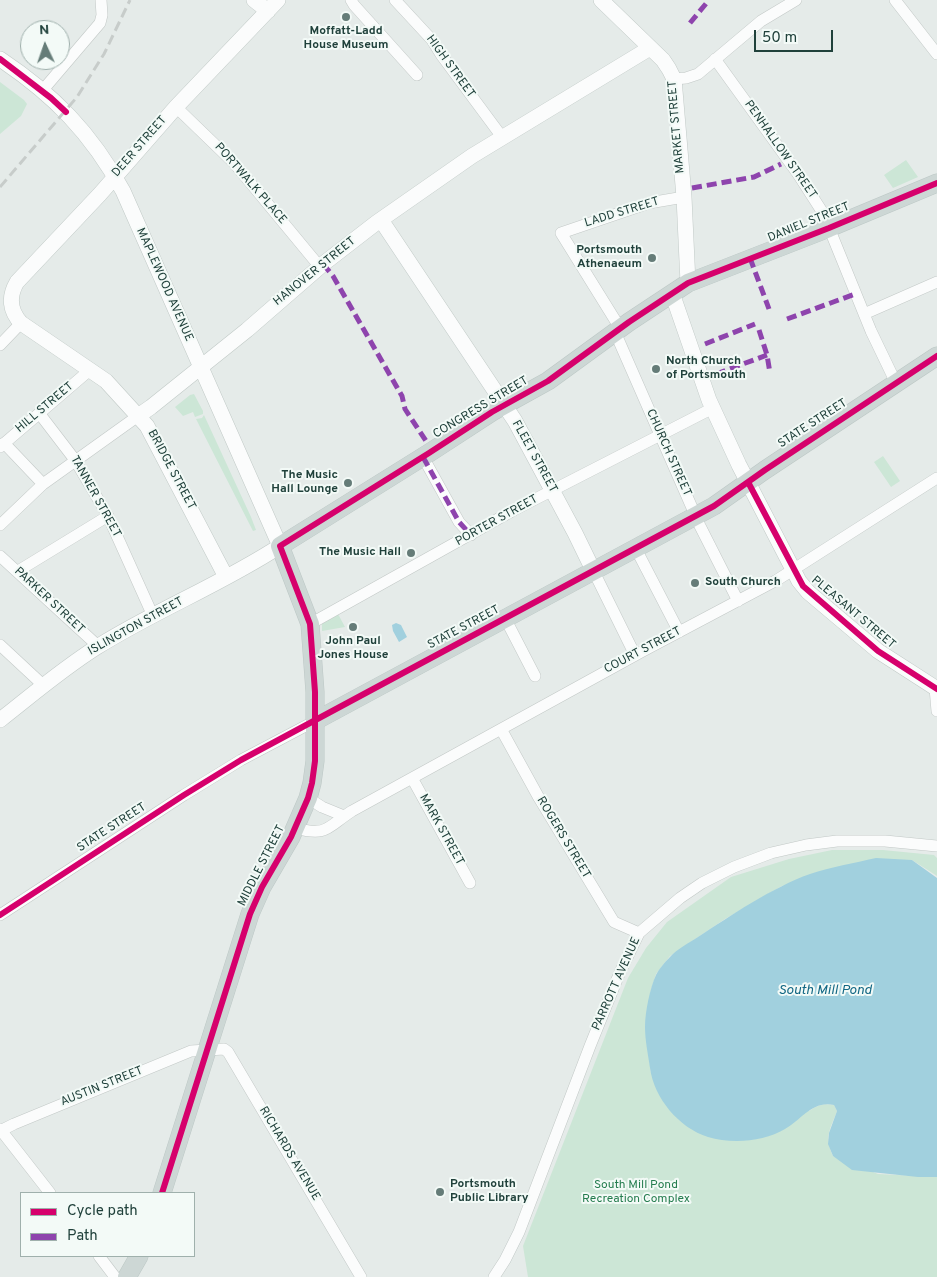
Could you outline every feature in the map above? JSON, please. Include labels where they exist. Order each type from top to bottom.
[{"type":"main road","name":"DANIEL STREET","points":[[688,282],[829,228],[937,183]]},
{"type":"main road","name":"CONGRESS STREET","points":[[280,546],[492,412],[548,381],[617,330],[688,282]]},
{"type":"main road","name":"STATE STREET","points":[[316,721],[714,506],[937,356]]},
{"type":"main road","name":"MIDDLE STREET","points":[[162,1192],[250,914],[295,828],[308,798],[312,783],[315,761],[316,721],[310,624],[280,546]]},
{"type":"main road","points":[[315,692],[318,700],[323,704],[331,705],[353,701]]},
{"type":"main road","points":[[127,1277],[138,1257]]},
{"type":"street","points":[[42,91],[100,23],[102,15],[101,0]]},
{"type":"street","points":[[254,0],[271,4]]},
{"type":"street","points":[[351,0],[417,74]]},
{"type":"street","name":"HIGH STREET","points":[[395,0],[432,40],[502,137]]},
{"type":"street","name":"MARKET STREET","points":[[601,0],[668,66],[674,79],[684,197],[688,282]]},
{"type":"street","points":[[674,79],[698,74],[761,21],[796,0]]},
{"type":"street","points":[[895,0],[937,54]]},
{"type":"street","name":"DEER STREET","points":[[11,300],[13,288],[17,282],[271,4]]},
{"type":"street","name":"HANOVER STREET","points":[[0,524],[43,484],[151,407],[320,267],[381,220],[472,156],[650,48]]},
{"type":"street","name":"MAPLEWOOD AVENUE","points":[[0,59],[60,106],[87,135],[114,176],[280,546]]},
{"type":"street","name":"PENHALLOW STREET","points":[[715,59],[798,174],[823,213],[864,314],[896,383]]},
{"type":"street","name":"PORTWALK PLACE","points":[[176,106],[234,162],[320,267]]},
{"type":"street","name":"LADD STREET","points":[[617,330],[561,233],[649,203],[684,197]]},
{"type":"street","name":"FLEET STREET","points":[[381,220],[514,421],[552,490],[635,655]]},
{"type":"street","points":[[864,314],[937,282]]},
{"type":"street","name":"PLEASANT STREET","points":[[672,293],[701,380],[713,408],[793,570],[808,592],[860,636],[893,662],[936,688]]},
{"type":"street","name":"BRIDGE STREET","points":[[11,300],[13,312],[22,323],[106,381],[147,426],[226,577]]},
{"type":"street","points":[[0,345],[22,323]]},
{"type":"street","name":"CHURCH STREET","points":[[617,330],[696,516],[738,600]]},
{"type":"street","name":"HILL STREET","points":[[2,445],[91,369]]},
{"type":"street","name":"PORTER STREET","points":[[310,624],[552,490],[713,408]]},
{"type":"street","name":"TANNER STREET","points":[[39,413],[75,460],[108,516],[153,616]]},
{"type":"street","points":[[2,445],[43,484]]},
{"type":"street","points":[[423,457],[459,522],[470,535]]},
{"type":"street","name":"COURT STREET","points":[[295,828],[310,832],[324,831],[344,816],[412,778],[793,570],[937,478]]},
{"type":"street","points":[[18,571],[108,516]]},
{"type":"street","name":"ISLINGTON STREET","points":[[0,720],[43,685],[98,646],[280,546]]},
{"type":"street","points":[[636,549],[679,632]]},
{"type":"street","name":"PARKER STREET","points":[[0,556],[98,646]]},
{"type":"street","points":[[505,618],[535,676]]},
{"type":"street","points":[[0,645],[43,685]]},
{"type":"street","points":[[936,688],[937,711]]},
{"type":"street","name":"STATE STREET","points":[[0,915],[241,760],[316,721]]},
{"type":"street","name":"ROGERS STREET","points":[[501,729],[539,798],[614,922],[639,933]]},
{"type":"street","name":"MARK STREET","points":[[412,778],[470,883]]},
{"type":"street","points":[[308,798],[322,807],[344,816]]},
{"type":"street","name":"PARROTT AVENUE","points":[[494,1277],[520,1232],[594,1037],[620,972],[639,933],[680,898],[702,883],[734,867],[770,853],[806,845],[837,841],[886,841],[937,846]]},
{"type":"street","name":"RICHARDS AVENUE","points":[[206,1050],[224,1049],[228,1052],[361,1277]]},
{"type":"street","name":"AUSTIN STREET","points":[[0,1130],[191,1051],[206,1050]]},
{"type":"street","points":[[0,1130],[49,1192]]},
{"type":"street","points":[[100,1257],[115,1277]]},
{"type":"green space","points":[[0,82],[27,104],[21,116],[0,134]]},
{"type":"green space","points":[[906,160],[918,177],[893,188],[884,175]]},
{"type":"green space","points":[[194,394],[203,414],[195,417],[193,412],[183,416],[175,407]]},
{"type":"green space","points":[[204,415],[256,530],[253,531],[196,419],[202,418]]},
{"type":"green space","points":[[883,456],[900,481],[891,487],[874,462]]},
{"type":"green space","points":[[338,614],[345,627],[322,631],[322,623]]},
{"type":"green space","name":"South Mill Pond Recreation Complex","points":[[832,850],[883,850],[934,855],[937,858],[937,876],[912,860],[782,886],[725,919],[670,956],[656,974],[651,990],[645,1026],[651,1073],[809,1111],[821,1105],[834,1105],[837,1111],[828,1138],[833,1156],[878,1174],[937,1177],[937,1277],[528,1277],[523,1246],[628,978],[646,948],[667,922],[731,877],[789,859]]},
{"type":"water","points":[[396,623],[401,625],[407,637],[399,642],[392,625]]},
{"type":"water","name":"South Mill Pond","points":[[876,858],[912,860],[937,878],[937,1177],[918,1177],[852,1170],[833,1156],[828,1144],[829,1133],[837,1111],[834,1105],[820,1105],[808,1111],[785,1129],[757,1139],[727,1141],[708,1137],[687,1127],[662,1101],[652,1079],[650,1068],[645,1021],[650,993],[659,970],[680,949],[738,911],[781,886],[810,874]]},
{"type":"railway","points":[[0,187],[77,97],[104,54],[130,0]]},
{"type":"marked path","points":[[690,23],[709,0]]},
{"type":"marked path","points":[[692,188],[754,177],[781,164]]},
{"type":"marked path","points":[[750,258],[769,309]]},
{"type":"marked path","points":[[323,264],[333,276],[402,396],[405,409],[426,441]]},
{"type":"marked path","points":[[787,319],[855,294]]},
{"type":"marked path","points":[[705,344],[755,324]]},
{"type":"marked path","points":[[759,330],[767,355],[770,373]]},
{"type":"marked path","points":[[716,374],[767,355]]},
{"type":"marked path","points":[[423,457],[459,522],[471,535]]},
{"type":"cycle path","points":[[0,59],[51,98],[66,112]]},
{"type":"cycle path","points":[[162,1192],[250,914],[262,887],[291,837],[308,798],[312,783],[315,761],[315,692],[310,624],[280,546],[492,412],[548,381],[629,322],[688,283],[829,228],[937,183]]},
{"type":"cycle path","points":[[0,915],[241,760],[714,506],[937,356]]},
{"type":"cycle path","points":[[748,482],[803,586],[878,651],[937,689]]},
{"type":"place","name":"Moffatt-Ladd House Museum","points":[[346,17]]},
{"type":"place","name":"Portsmouth Athenaeum","points":[[652,258]]},
{"type":"place","name":"North Church of Portsmouth","points":[[656,369]]},
{"type":"place","name":"The Music Hall Lounge","points":[[348,483]]},
{"type":"place","name":"The Music Hall","points":[[411,553]]},
{"type":"place","name":"South Church","points":[[695,583]]},
{"type":"place","name":"John Paul Jones House","points":[[353,627]]},
{"type":"place","name":"Portsmouth Public Library","points":[[440,1192]]}]
